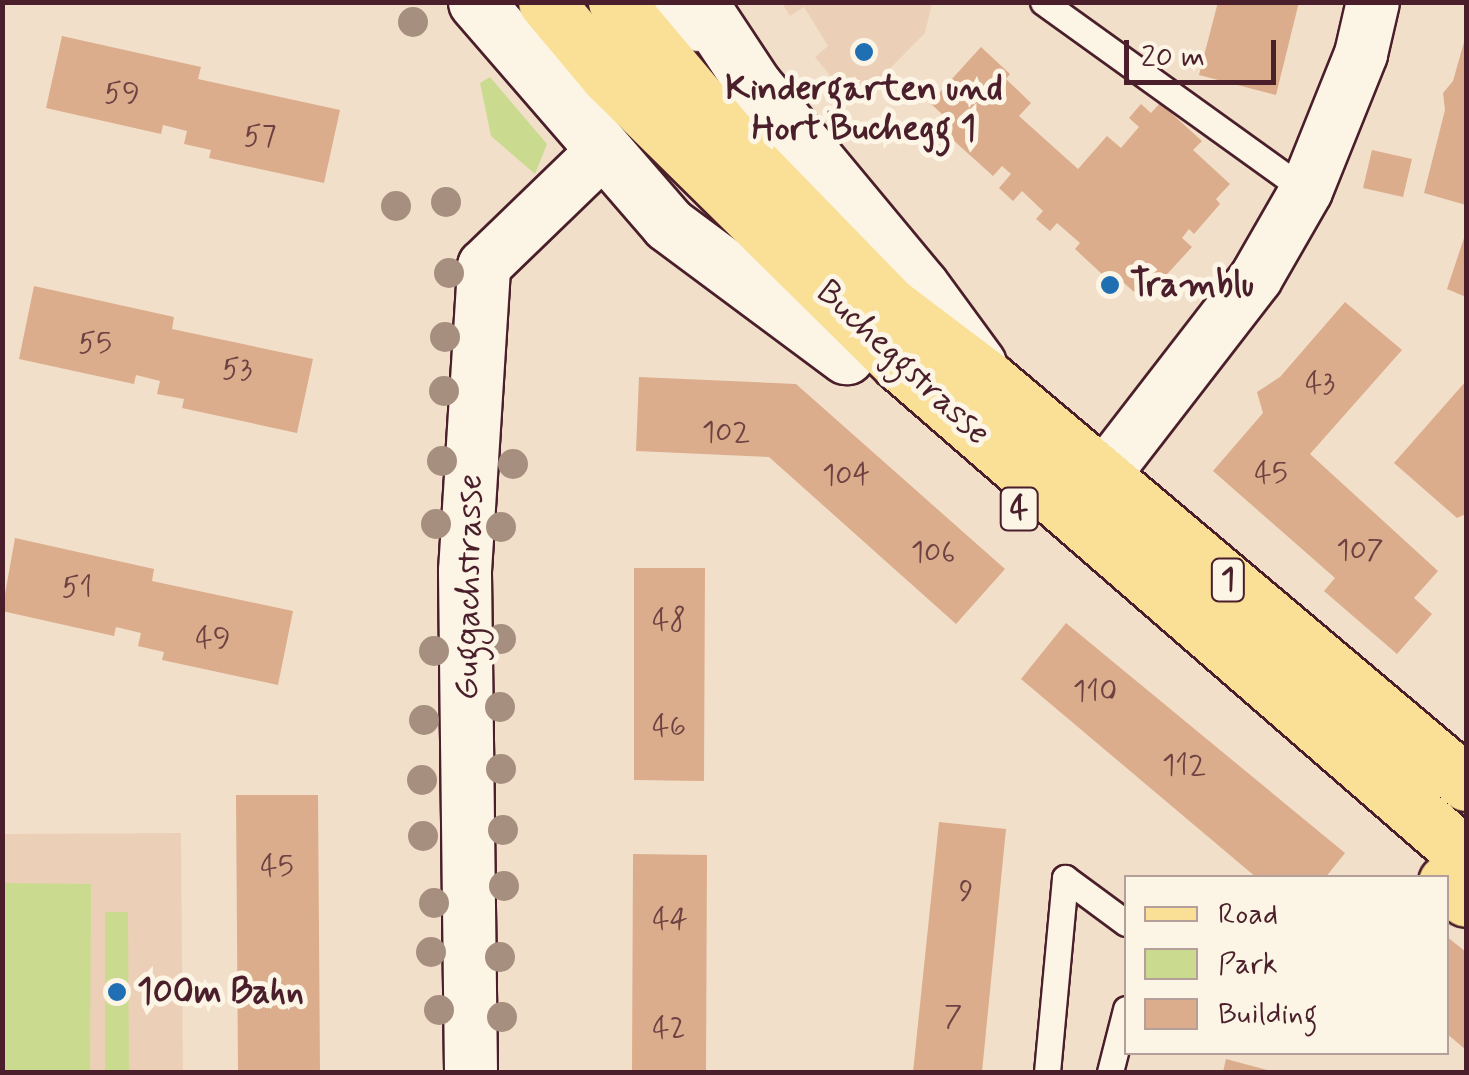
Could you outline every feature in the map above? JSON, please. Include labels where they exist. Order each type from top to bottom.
[{"type":"main road","name":"Bucheggstrasse","points":[[546,2],[608,76],[856,322],[1098,538],[1466,856]]},
{"type":"main road","name":"Bucheggstrasse","points":[[616,2],[751,162],[889,304],[988,379],[1466,783]]},
{"type":"main road","name":"4","points":[[608,76],[714,216],[846,356],[1438,875]]},
{"type":"street","name":"Bucheggstrasse","points":[[476,2],[668,224],[846,356]]},
{"type":"street","name":"Bucheggstrasse","points":[[699,2],[754,85],[921,286],[988,379]]},
{"type":"street","points":[[1103,476],[1256,278],[1306,191],[1360,54],[1374,2]]},
{"type":"street","name":"Guggachstrasse","points":[[471,1072],[466,570],[484,266],[602,152]]},
{"type":"lane","points":[[666,2],[710,56],[754,85]]},
{"type":"lane","points":[[1043,2],[1306,191]]},
{"type":"lane","points":[[1098,538],[1183,643]]},
{"type":"lane","points":[[1047,1072],[1066,878],[1124,922]]},
{"type":"lane","points":[[1110,1072],[1124,1017]]},
{"type":"shaded area","name":"Kindergarten und Hort Buchegg 1","points":[[782,3],[932,3],[925,33],[854,105],[815,57],[828,46],[804,7],[790,16]]},
{"type":"shaded area","points":[[181,833],[183,1072],[3,1072],[2,834]]},
{"type":"green space","points":[[490,77],[547,144],[535,174],[491,136],[480,83]]},
{"type":"green space","points":[[3,883],[91,884],[90,1072],[3,1072]]},
{"type":"green space","name":"100m Bahn","points":[[105,912],[128,912],[129,1072],[105,1072]]},
{"type":"building","points":[[1218,2],[1299,2],[1276,95],[1199,75]]},
{"type":"building","points":[[1466,35],[1466,205],[1424,193],[1445,110],[1443,93],[1453,81]]},
{"type":"building","points":[[62,36],[201,67],[198,79],[340,110],[324,183],[209,158],[211,150],[184,144],[187,131],[163,125],[161,134],[46,108]]},
{"type":"building","points":[[981,47],[1010,74],[1006,79],[1031,103],[1019,116],[1078,169],[1107,136],[1121,148],[1139,127],[1129,118],[1141,104],[1151,113],[1160,103],[1202,141],[1193,150],[1230,184],[1216,199],[1220,204],[1194,234],[1189,229],[1182,238],[1192,247],[1158,284],[1149,276],[1134,292],[1124,283],[1114,295],[1098,281],[1103,275],[1075,249],[1080,243],[1057,223],[1050,231],[1036,219],[1043,211],[1022,191],[1013,201],[999,188],[1011,174],[1002,166],[993,176],[952,139],[947,144],[931,129],[943,115],[930,103]]},
{"type":"building","points":[[1372,150],[1412,159],[1403,197],[1363,188]]},
{"type":"building","points":[[1466,232],[1466,297],[1447,289]]},
{"type":"building","points":[[34,286],[174,317],[172,329],[313,359],[297,433],[182,408],[184,399],[157,394],[160,381],[136,375],[134,384],[19,359]]},
{"type":"building","points":[[1345,302],[1402,350],[1310,454],[1438,571],[1414,598],[1432,614],[1397,654],[1324,591],[1335,578],[1213,471],[1263,413],[1257,392],[1280,377]]},
{"type":"building","points":[[639,377],[796,384],[1005,569],[956,624],[769,457],[636,451]]},
{"type":"building","points":[[1466,381],[1466,514],[1457,518],[1394,463]]},
{"type":"building","points":[[15,538],[154,569],[152,581],[293,611],[278,685],[162,660],[164,652],[138,646],[141,633],[116,627],[114,636],[2,611]]},
{"type":"building","points":[[634,568],[705,568],[704,781],[634,780]]},
{"type":"building","points":[[1066,623],[1345,853],[1327,875],[1253,875],[1021,679]]},
{"type":"building","points":[[236,795],[318,795],[320,1072],[238,1072]]},
{"type":"building","points":[[939,822],[1006,829],[982,1072],[913,1072]]},
{"type":"building","points":[[633,854],[707,855],[706,1072],[632,1072]]},
{"type":"building","points":[[1449,938],[1466,952],[1466,1050],[1449,1036]]},
{"type":"building","points":[[1226,1059],[1271,1071],[1271,1072],[1223,1072]]},
{"type":"place","name":"Kindergarten und Hort Buchegg 1","points":[[864,52]]},
{"type":"place","name":"Tramblu","points":[[1110,285]]},
{"type":"place","name":"100m Bahn","points":[[117,992]]}]
